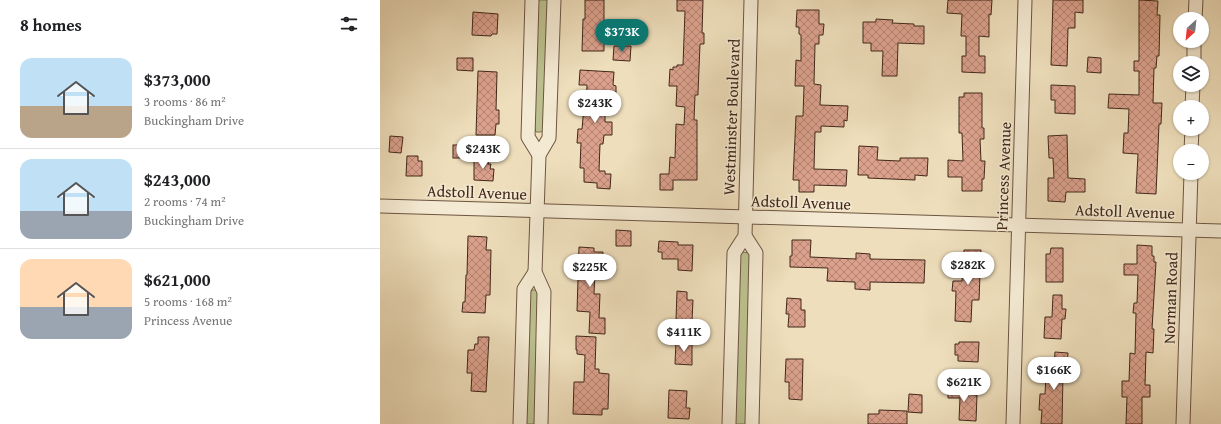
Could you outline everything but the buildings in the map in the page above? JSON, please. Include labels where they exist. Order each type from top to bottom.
[{"type":"street","points":[[532,0],[528,137],[539,155]]},
{"type":"street","points":[[541,424],[544,292],[535,272],[539,155],[549,138],[554,0]]},
{"type":"street","name":"Westminster Boulevard","points":[[745,236],[751,0]]},
{"type":"street","name":"Princess Avenue","points":[[1013,424],[1025,0]]},
{"type":"street","points":[[1195,12],[1196,0]]},
{"type":"street","name":"Norman Road","points":[[1183,424],[1190,180]]},
{"type":"street","name":"Adstoll Avenue","points":[[380,206],[1221,231]]},
{"type":"street","points":[[729,424],[734,253],[745,236],[756,253],[752,424]]},
{"type":"street","points":[[520,424],[524,289],[535,272]]},
{"type":"green space","points":[[538,0],[549,0],[545,128],[541,132],[536,132],[534,126]]},
{"type":"green space","points":[[742,252],[749,253],[752,257],[746,424],[734,424],[739,256]]},
{"type":"green space","points":[[532,290],[537,290],[540,296],[536,424],[525,424],[529,293]]}]
